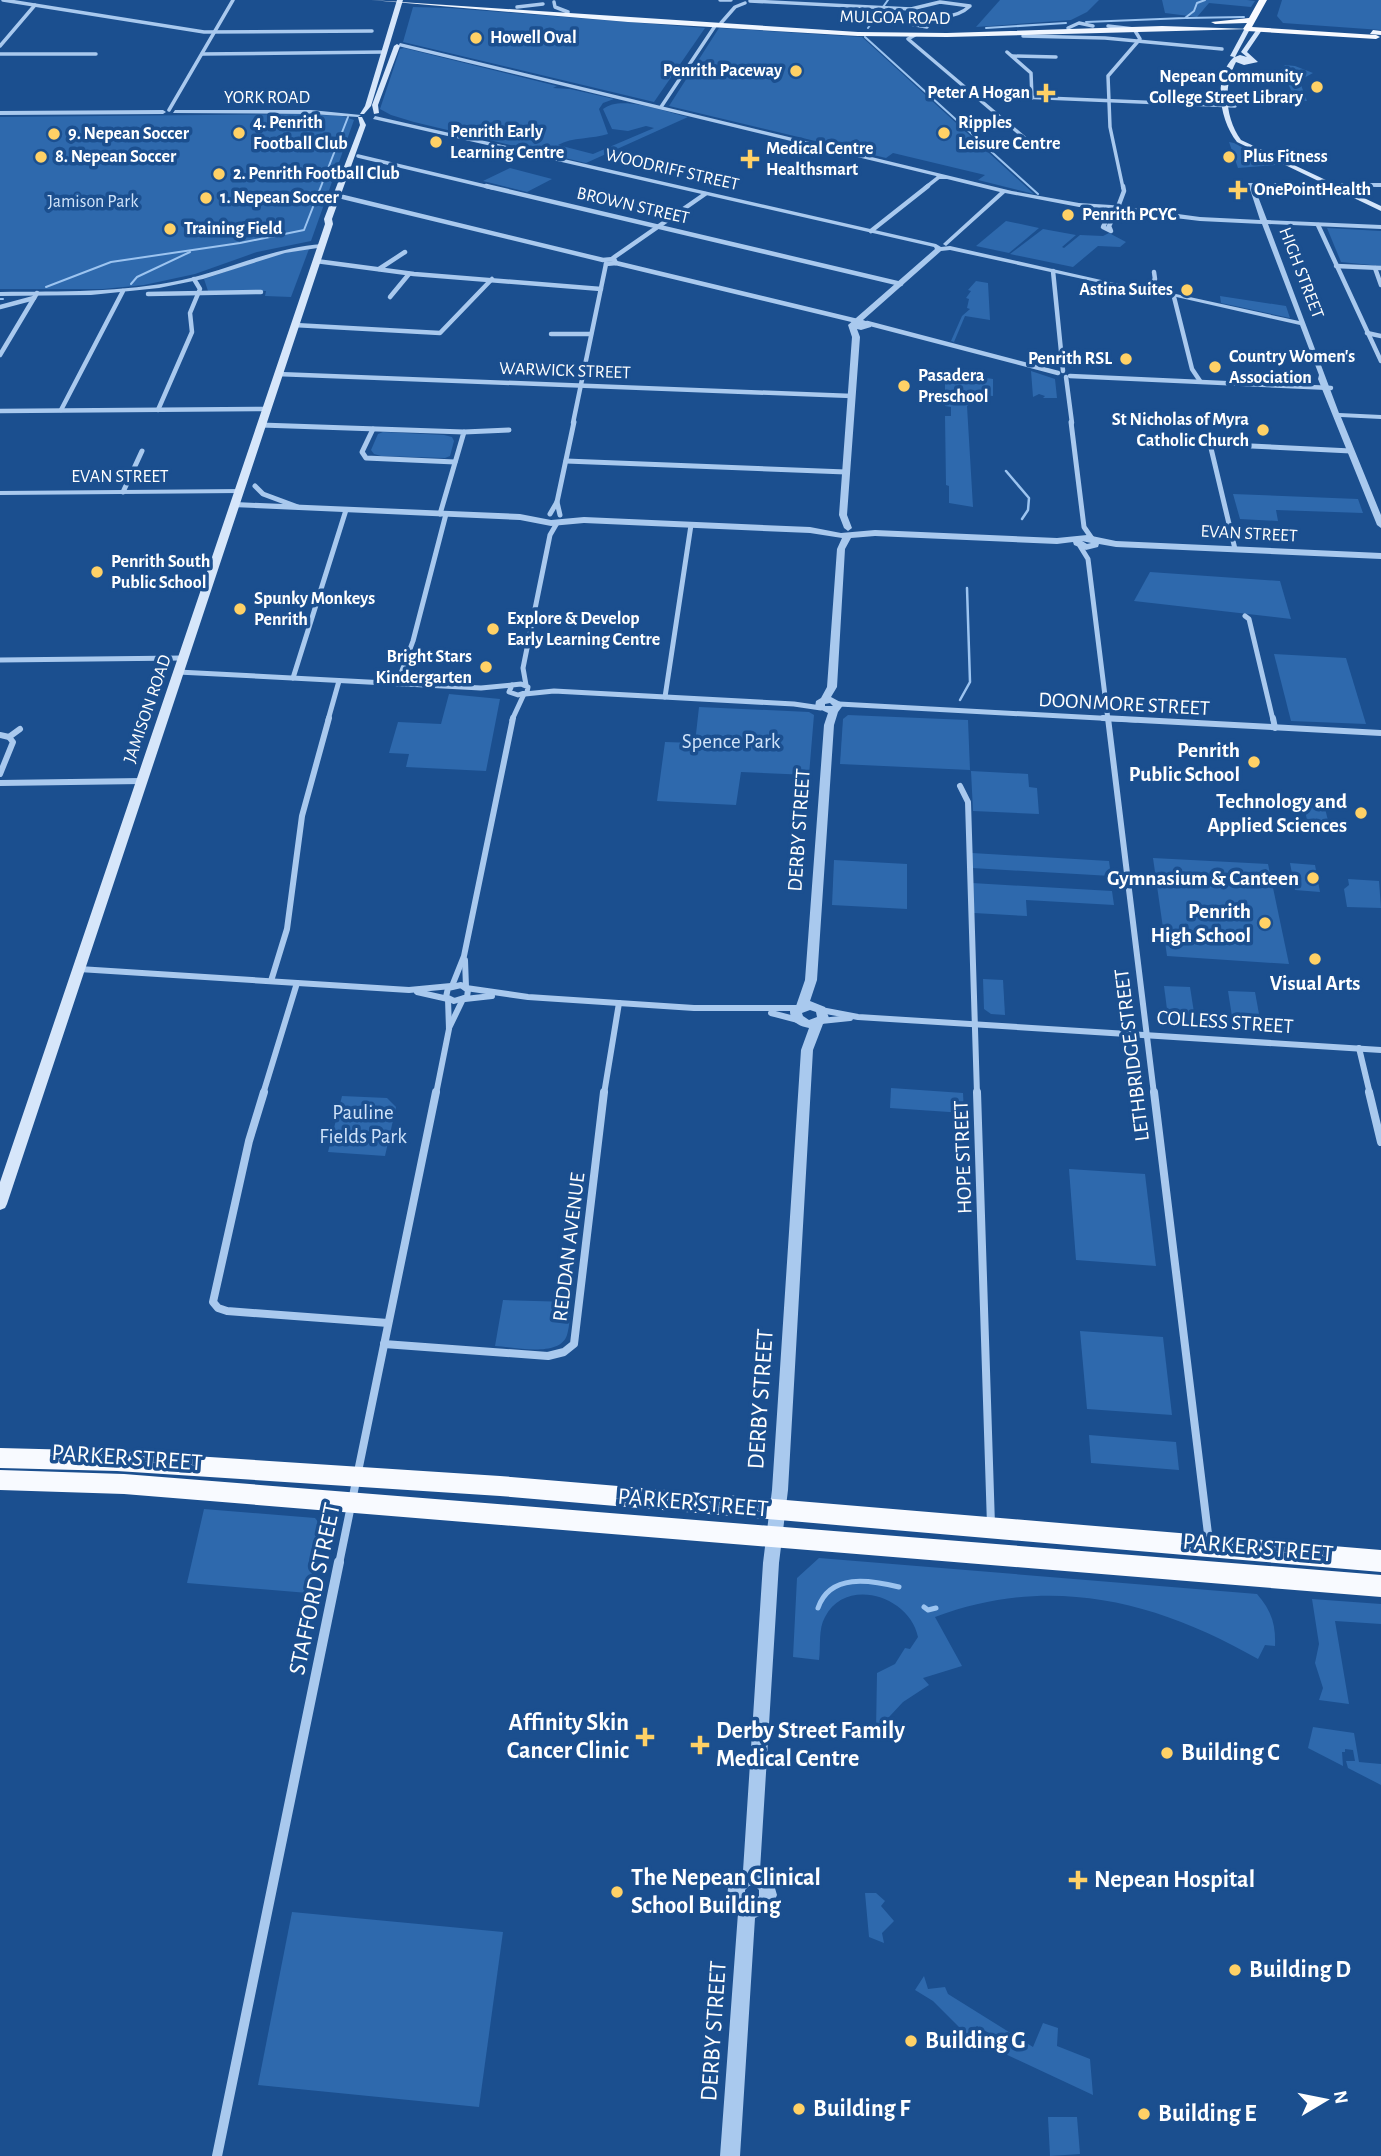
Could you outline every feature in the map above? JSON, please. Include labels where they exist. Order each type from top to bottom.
[{"type":"highway","points":[[1250,24],[1263,0]]},
{"type":"highway","points":[[1214,22],[1250,24],[1289,32],[1374,38]]},
{"type":"highway","points":[[1260,27],[1278,24],[1374,38]]},
{"type":"highway","name":"PARKER STREET","points":[[0,1458],[117,1461],[500,1486],[1381,1561]]},
{"type":"highway","name":"PARKER STREET","points":[[0,1480],[124,1484],[1381,1586]]},
{"type":"main road","name":"MULGOA ROAD","points":[[375,0],[717,24],[915,32],[1214,22]]},
{"type":"main road","name":"MULGOA ROAD","points":[[406,2],[911,37],[1119,29],[1136,32],[1228,28],[1250,24]]},
{"type":"main road","name":"JAMISON ROAD","points":[[0,1204],[322,246],[331,209],[363,125],[360,116],[368,106],[386,47],[406,2]]},
{"type":"main road","name":"JAMISON ROAD","points":[[329,224],[335,219],[376,116],[375,106],[398,44],[404,18]]},
{"type":"main road","points":[[1250,24],[1234,54],[1234,60],[1228,67],[1225,79],[1226,106],[1232,133],[1260,154],[1381,209]]},
{"type":"main road","points":[[1251,61],[1244,52],[1260,27]]},
{"type":"main road","points":[[1228,28],[1241,39]]},
{"type":"main road","points":[[386,47],[398,44]]},
{"type":"main road","points":[[1234,60],[1251,61]]},
{"type":"main road","points":[[1236,115],[1233,70],[1238,65],[1251,61]]},
{"type":"main road","points":[[360,116],[376,116]]},
{"type":"main road","points":[[1238,124],[1245,145]]},
{"type":"street","points":[[3,0],[215,32],[372,31]]},
{"type":"street","points":[[169,112],[233,0]]},
{"type":"street","points":[[540,10],[548,0]]},
{"type":"street","points":[[720,0],[911,9],[929,3],[975,2]]},
{"type":"street","points":[[924,0],[929,3]]},
{"type":"street","points":[[540,10],[555,1],[556,8],[568,12]]},
{"type":"street","points":[[661,107],[732,1]]},
{"type":"street","points":[[717,24],[735,7],[748,1]]},
{"type":"street","points":[[956,19],[970,6],[966,4]]},
{"type":"street","points":[[0,46],[34,5]]},
{"type":"street","points":[[911,9],[913,14],[927,17],[960,15]]},
{"type":"street","points":[[882,19],[927,28],[931,20],[927,17]]},
{"type":"street","points":[[1108,26],[1136,32],[1140,41]]},
{"type":"street","points":[[1023,36],[1140,41],[1222,50]]},
{"type":"street","points":[[911,37],[1026,139]]},
{"type":"street","points":[[1110,210],[1103,227],[1111,231],[1109,226],[1114,216],[1122,210],[1124,191],[1112,141],[1107,101],[1108,76],[1140,41]]},
{"type":"street","points":[[398,44],[1055,202],[1186,218],[1381,228]]},
{"type":"street","points":[[202,54],[373,52],[386,47]]},
{"type":"street","points":[[0,54],[96,54]]},
{"type":"street","points":[[1032,98],[1031,73],[1009,54],[1056,57]]},
{"type":"street","points":[[976,95],[1235,106]]},
{"type":"street","name":"YORK ROAD","points":[[0,113],[311,112],[360,116]]},
{"type":"street","name":"WOODRIFF STREET","points":[[376,116],[705,194],[1138,289],[1144,293],[1151,289]]},
{"type":"street","name":"BROWN STREET","points":[[358,156],[901,284]]},
{"type":"street","points":[[871,231],[941,176]]},
{"type":"street","name":"HIGH STREET","points":[[1327,184],[1252,183],[1381,525]]},
{"type":"street","points":[[1327,184],[1381,185]]},
{"type":"street","points":[[830,705],[841,549],[849,532],[844,515],[846,472],[856,337],[860,324],[1005,190]]},
{"type":"street","points":[[615,260],[705,194]]},
{"type":"street","points":[[343,197],[604,262],[615,260],[1064,374],[1190,381],[1327,384]]},
{"type":"street","points":[[1318,225],[1381,361]]},
{"type":"street","points":[[0,294],[36,296],[123,291],[194,279],[263,254],[322,246]]},
{"type":"street","points":[[379,269],[405,252]]},
{"type":"street","points":[[316,261],[409,274],[601,289]]},
{"type":"street","points":[[514,711],[508,688],[523,668],[601,289],[604,262]]},
{"type":"street","points":[[1336,266],[1378,268],[1381,285]]},
{"type":"street","points":[[1053,271],[1084,527],[1093,543],[1088,559]]},
{"type":"street","points":[[1154,272],[1155,279],[1151,289],[1174,297],[1304,324]]},
{"type":"street","points":[[390,296],[409,274]]},
{"type":"street","points":[[158,410],[192,332],[190,313],[200,286],[194,279]]},
{"type":"street","points":[[294,325],[440,333],[492,279]]},
{"type":"street","points":[[61,410],[123,291]]},
{"type":"street","points":[[148,294],[261,292]]},
{"type":"street","points":[[0,306],[36,296]]},
{"type":"street","points":[[0,355],[36,296]]},
{"type":"street","points":[[1174,297],[1192,369],[1200,381]]},
{"type":"street","points":[[1367,333],[1381,336]]},
{"type":"street","points":[[551,334],[592,334]]},
{"type":"street","points":[[1190,381],[1192,369]]},
{"type":"street","name":"WARWICK STREET","points":[[277,374],[852,396]]},
{"type":"street","points":[[0,411],[266,409]]},
{"type":"street","points":[[1338,415],[1381,417]]},
{"type":"street","points":[[261,425],[464,432],[509,430]]},
{"type":"street","points":[[373,429],[362,452],[366,457],[455,462]]},
{"type":"street","points":[[397,684],[412,644],[464,432]]},
{"type":"street","points":[[1236,549],[1210,444],[1351,451]]},
{"type":"street","points":[[123,492],[142,452]]},
{"type":"street","points":[[566,461],[846,472]]},
{"type":"street","points":[[255,486],[270,497],[299,507]]},
{"type":"street","name":"EVAN STREET","points":[[0,494],[240,491]]},
{"type":"street","points":[[260,506],[270,497]]},
{"type":"street","points":[[553,519],[557,502]]},
{"type":"street","points":[[235,505],[1093,543]]},
{"type":"street","points":[[293,678],[346,510]]},
{"type":"street","points":[[841,549],[835,531],[844,515]]},
{"type":"street","points":[[665,697],[691,525]]},
{"type":"street","points":[[1080,542],[1084,527]]},
{"type":"street","name":"LETHBRIDGE STREET","points":[[1080,542],[1088,559],[1209,1546]]},
{"type":"street","name":"EVAN STREET","points":[[1093,543],[1381,556]]},
{"type":"street","points":[[1245,616],[1249,619],[1275,728]]},
{"type":"street","points":[[0,660],[183,658]]},
{"type":"street","points":[[451,986],[464,956],[514,711],[529,689],[523,668]]},
{"type":"street","points":[[178,672],[481,688],[510,693]]},
{"type":"street","points":[[271,981],[287,929],[302,816],[339,681]]},
{"type":"street","points":[[481,688],[512,685]]},
{"type":"street","name":"DOONMORE STREET","points":[[512,685],[527,685],[554,691]]},
{"type":"street","name":"DOONMORE STREET","points":[[510,693],[554,691],[1381,733]]},
{"type":"street","name":"DERBY STREET","points":[[730,2156],[747,1909],[739,1903],[735,1893],[742,1880],[751,1876],[778,1509],[807,1050],[800,1014],[811,980],[830,705]]},
{"type":"street","points":[[0,735],[9,737],[20,729]]},
{"type":"street","points":[[0,774],[13,745],[9,737]]},
{"type":"street","points":[[0,783],[142,781]]},
{"type":"street","name":"HOPE STREET","points":[[960,786],[968,802],[991,1529]]},
{"type":"street","points":[[464,956],[466,987]]},
{"type":"street","points":[[79,970],[409,990],[451,986],[499,995],[819,1015]]},
{"type":"street","name":"DERBY STREET","points":[[807,1050],[819,1015],[811,980]]},
{"type":"street","points":[[297,983],[249,1141],[214,1292],[214,1302],[218,1308],[227,1311],[388,1323]]},
{"type":"street","name":"STAFFORD STREET","points":[[218,2156],[449,1028],[448,999],[445,992],[451,986]]},
{"type":"street","name":"STAFFORD STREET","points":[[449,1028],[469,992],[466,987]]},
{"type":"street","points":[[409,990],[448,999],[499,995]]},
{"type":"street","name":"REDDAN AVENUE","points":[[384,1343],[548,1356],[564,1352],[574,1344],[608,1062],[619,1003]]},
{"type":"street","points":[[800,1014],[819,1015]]},
{"type":"street","name":"COLLESS STREET","points":[[819,1015],[1381,1049]]},
{"type":"street","points":[[1359,1048],[1381,1142]]},
{"type":"green space","points":[[1000,0],[1099,0],[1087,12],[1071,20],[976,27]]},
{"type":"green space","points":[[1162,0],[1255,1],[1251,7],[1209,3],[1197,17],[1165,13]]},
{"type":"green space","points":[[1282,0],[1381,0],[1381,30],[1283,23],[1277,16]]},
{"type":"green space","points":[[413,7],[705,28],[654,102],[403,42]]},
{"type":"green space","name":"Penrith Paceway","points":[[719,28],[862,37],[1034,194],[978,180],[985,175],[893,153],[886,158],[669,106]]},
{"type":"green space","points":[[400,49],[557,86],[553,88],[614,99],[603,103],[599,109],[608,134],[558,145],[593,154],[654,128],[646,126],[628,131],[612,129],[603,109],[611,105],[632,104],[688,117],[586,163],[414,122],[380,109]]},
{"type":"green space","points":[[1285,65],[1313,73],[1302,79],[1301,85],[1307,101],[1273,100],[1272,96],[1279,94],[1279,91],[1292,92],[1283,74],[1279,73]]},
{"type":"green space","name":"Jamison Park","points":[[304,114],[342,116],[354,120],[311,241],[257,252],[195,274],[144,285],[103,289],[0,289],[0,117]]},
{"type":"green space","points":[[1229,142],[1234,143],[1276,165],[1238,168]]},
{"type":"green space","points":[[510,168],[552,179],[527,192],[483,181]]},
{"type":"green space","points":[[1006,221],[1039,228],[1009,253],[976,246]]},
{"type":"green space","points":[[1327,228],[1381,231],[1381,266],[1341,262]]},
{"type":"green space","points":[[1043,229],[1076,235],[1062,247],[1064,248],[1080,235],[1103,236],[1109,233],[1126,242],[1120,247],[1098,246],[1073,267],[1010,254]]},
{"type":"green space","points":[[309,249],[291,297],[265,296],[266,291],[208,291],[204,279],[281,253]]},
{"type":"green space","points":[[976,281],[988,283],[990,320],[965,316],[954,342],[951,341],[962,316],[970,309],[967,308],[969,299],[966,298],[971,291],[968,290]]},
{"type":"green space","points":[[1220,296],[1286,306],[1290,318],[1221,303]]},
{"type":"green space","points":[[1031,371],[1055,379],[1057,398],[1043,398],[1045,396],[1039,394],[1033,397]]},
{"type":"green space","points":[[945,372],[993,379],[993,396],[980,395],[967,406],[973,507],[949,503],[949,486],[946,485],[945,416],[951,416],[951,407],[945,406]]},
{"type":"green space","points":[[378,434],[444,435],[452,437],[454,441],[450,456],[445,458],[381,456],[371,450]]},
{"type":"green space","points":[[1233,494],[1358,499],[1363,513],[1276,510],[1278,521],[1240,519]]},
{"type":"green space","points":[[1150,572],[1280,581],[1291,619],[1134,601]]},
{"type":"green space","name":"Penrith Public School","points":[[1274,654],[1346,658],[1366,724],[1291,721]]},
{"type":"green space","points":[[449,694],[500,699],[486,771],[406,767],[409,754],[389,753],[398,722],[441,724]]},
{"type":"green space","name":"Spence Park","points":[[699,707],[809,712],[814,715],[809,775],[741,772],[736,805],[657,801],[665,742],[695,743]]},
{"type":"green space","points":[[848,715],[968,720],[970,770],[840,764],[843,719]]},
{"type":"green space","points":[[1145,768],[1195,770],[1197,781],[1147,779]]},
{"type":"green space","points":[[971,771],[1028,774],[1029,787],[1037,788],[1039,814],[973,811]]},
{"type":"green space","points":[[1303,803],[1324,804],[1330,829],[1309,828]]},
{"type":"green space","points":[[972,853],[1109,861],[1111,876],[972,868]]},
{"type":"green space","points":[[1153,858],[1268,864],[1289,964],[1167,956]]},
{"type":"green space","points":[[834,860],[907,864],[907,909],[832,905]]},
{"type":"green space","points":[[1290,863],[1315,865],[1320,892],[1295,890]]},
{"type":"green space","points":[[1348,879],[1379,881],[1381,908],[1347,907],[1344,889],[1349,885]]},
{"type":"green space","points":[[972,883],[1112,891],[1114,905],[1026,900],[1027,916],[974,913]]},
{"type":"green space","points":[[983,979],[1003,980],[1005,1015],[991,1014],[984,1009]]},
{"type":"green space","points":[[1164,986],[1190,987],[1195,1019],[1168,1017]]},
{"type":"green space","points":[[1228,991],[1255,992],[1261,1025],[1233,1023]]},
{"type":"green space","points":[[891,1088],[963,1093],[964,1113],[890,1108]]},
{"type":"green space","name":"Pauline Fields Park","points":[[342,1096],[387,1098],[396,1107],[385,1156],[328,1152]]},
{"type":"green space","points":[[1069,1169],[1145,1174],[1156,1266],[1076,1260]]},
{"type":"green space","points":[[503,1300],[571,1302],[568,1331],[563,1342],[555,1347],[535,1350],[495,1346]]},
{"type":"green space","points":[[1080,1331],[1163,1337],[1172,1415],[1087,1409]]},
{"type":"green space","points":[[1089,1435],[1176,1442],[1179,1470],[1091,1463]]},
{"type":"green space","points":[[204,1509],[315,1518],[322,1527],[308,1593],[187,1583]]},
{"type":"green space","points":[[819,1558],[1257,1594],[1272,1618],[1275,1646],[1265,1645],[1258,1659],[1219,1638],[1180,1622],[1141,1608],[1101,1600],[1060,1596],[1019,1597],[977,1604],[935,1617],[962,1666],[923,1678],[929,1685],[903,1702],[876,1731],[877,1673],[895,1664],[905,1648],[910,1649],[918,1637],[913,1623],[903,1611],[891,1602],[862,1594],[847,1597],[835,1604],[825,1617],[819,1660],[793,1657],[797,1578]]},
{"type":"green space","points":[[1312,1599],[1381,1604],[1381,1624],[1335,1621],[1349,1704],[1319,1700],[1323,1688],[1315,1663],[1319,1644]]},
{"type":"green space","points":[[1313,1727],[1354,1733],[1359,1762],[1381,1764],[1381,1785],[1348,1768],[1346,1761],[1355,1761],[1353,1750],[1345,1749],[1345,1752],[1342,1752],[1343,1766],[1308,1748]]},
{"type":"green space","points":[[865,1893],[876,1893],[885,1901],[881,1906],[894,1921],[882,1933],[884,1943],[869,1937]]},
{"type":"green space","points":[[292,1912],[503,1932],[479,2107],[258,2085]]},
{"type":"green space","points":[[924,1976],[928,1989],[945,1987],[948,1994],[1033,2047],[1043,2023],[1058,2028],[1057,2046],[1090,2059],[1093,2095],[986,2045],[989,2033],[977,2026],[966,2034],[933,2001],[915,1990]]},
{"type":"green space","points":[[1048,2117],[1077,2117],[1080,2154],[1050,2156]]},
{"type":"waterway","points":[[868,28],[888,0]]},
{"type":"waterway","points":[[1086,22],[1185,18],[1194,11],[1197,3],[1205,0]]},
{"type":"waterway","points":[[1186,18],[1244,17]]},
{"type":"waterway","points":[[986,28],[1066,23]]},
{"type":"waterway","points":[[865,37],[1038,194]]},
{"type":"waterway","points":[[46,287],[111,262],[240,243],[304,230],[348,117]]},
{"type":"waterway","points":[[131,284],[137,277],[190,252]]},
{"type":"waterway","points":[[1006,471],[1029,498],[1028,510],[1022,519]]},
{"type":"waterway","points":[[960,700],[970,682],[967,588]]},
{"type":"waterway","points":[[818,1608],[824,1597],[841,1584],[864,1581],[899,1587]]},
{"type":"waterway","points":[[924,1607],[928,1610],[936,1608]]},
{"type":"place","name":"Howell Oval","points":[[476,38]]},
{"type":"place","name":"Penrith Paceway","points":[[796,71]]},
{"type":"place","name":"Nepean Community College Street Library","points":[[1317,87]]},
{"type":"place","name":"Peter A Hogan","points":[[1046,93]]},
{"type":"place","name":"4. Penrith Football Club","points":[[239,133]]},
{"type":"place","name":"Ripples Leisure Centre","points":[[944,133]]},
{"type":"place","name":"9. Nepean Soccer","points":[[54,134]]},
{"type":"place","name":"Penrith Early Learning Centre","points":[[436,142]]},
{"type":"place","name":"8. Nepean Soccer","points":[[41,157]]},
{"type":"place","name":"Plus Fitness","points":[[1229,157]]},
{"type":"place","name":"Medical Centre Healthsmart","points":[[750,159]]},
{"type":"place","name":"2. Penrith Football Club","points":[[219,174]]},
{"type":"place","name":"OnePointHealth","points":[[1238,190]]},
{"type":"place","name":"1. Nepean Soccer","points":[[206,198]]},
{"type":"place","name":"Penrith PCYC","points":[[1068,215]]},
{"type":"place","name":"Training Field","points":[[170,229]]},
{"type":"place","name":"Astina Suites","points":[[1187,290]]},
{"type":"place","name":"Penrith RSL","points":[[1126,359]]},
{"type":"place","name":"Country Women's Association","points":[[1215,367]]},
{"type":"place","name":"Pasadera Preschool","points":[[904,386]]},
{"type":"place","name":"St Nicholas of Myra Catholic Church","points":[[1263,430]]},
{"type":"place","name":"Penrith South Public School","points":[[97,572]]},
{"type":"place","name":"Spunky Monkeys Penrith","points":[[240,609]]},
{"type":"place","name":"Explore & Develop Early Learning Centre","points":[[493,629]]},
{"type":"place","name":"Bright Stars Kindergarten","points":[[486,667]]},
{"type":"place","name":"Penrith Public School","points":[[1254,762]]},
{"type":"place","name":"Technology and Applied Sciences","points":[[1361,813]]},
{"type":"place","name":"Gymnasium & Canteen","points":[[1313,878]]},
{"type":"place","name":"Penrith High School","points":[[1265,923]]},
{"type":"place","name":"Visual Arts","points":[[1315,959]]},
{"type":"place","name":"Affinity Skin Cancer Clinic","points":[[645,1737]]},
{"type":"place","name":"Derby Street Family Medical Centre","points":[[700,1745]]},
{"type":"place","name":"Building C","points":[[1167,1753]]},
{"type":"place","name":"Nepean Hospital","points":[[1078,1880]]},
{"type":"place","name":"The Nepean Clinical School Building","points":[[617,1892]]},
{"type":"place","name":"Building D","points":[[1235,1970]]},
{"type":"place","name":"Building G","points":[[911,2041]]},
{"type":"place","name":"Building F","points":[[799,2109]]},
{"type":"place","name":"Building E","points":[[1144,2114]]}]
